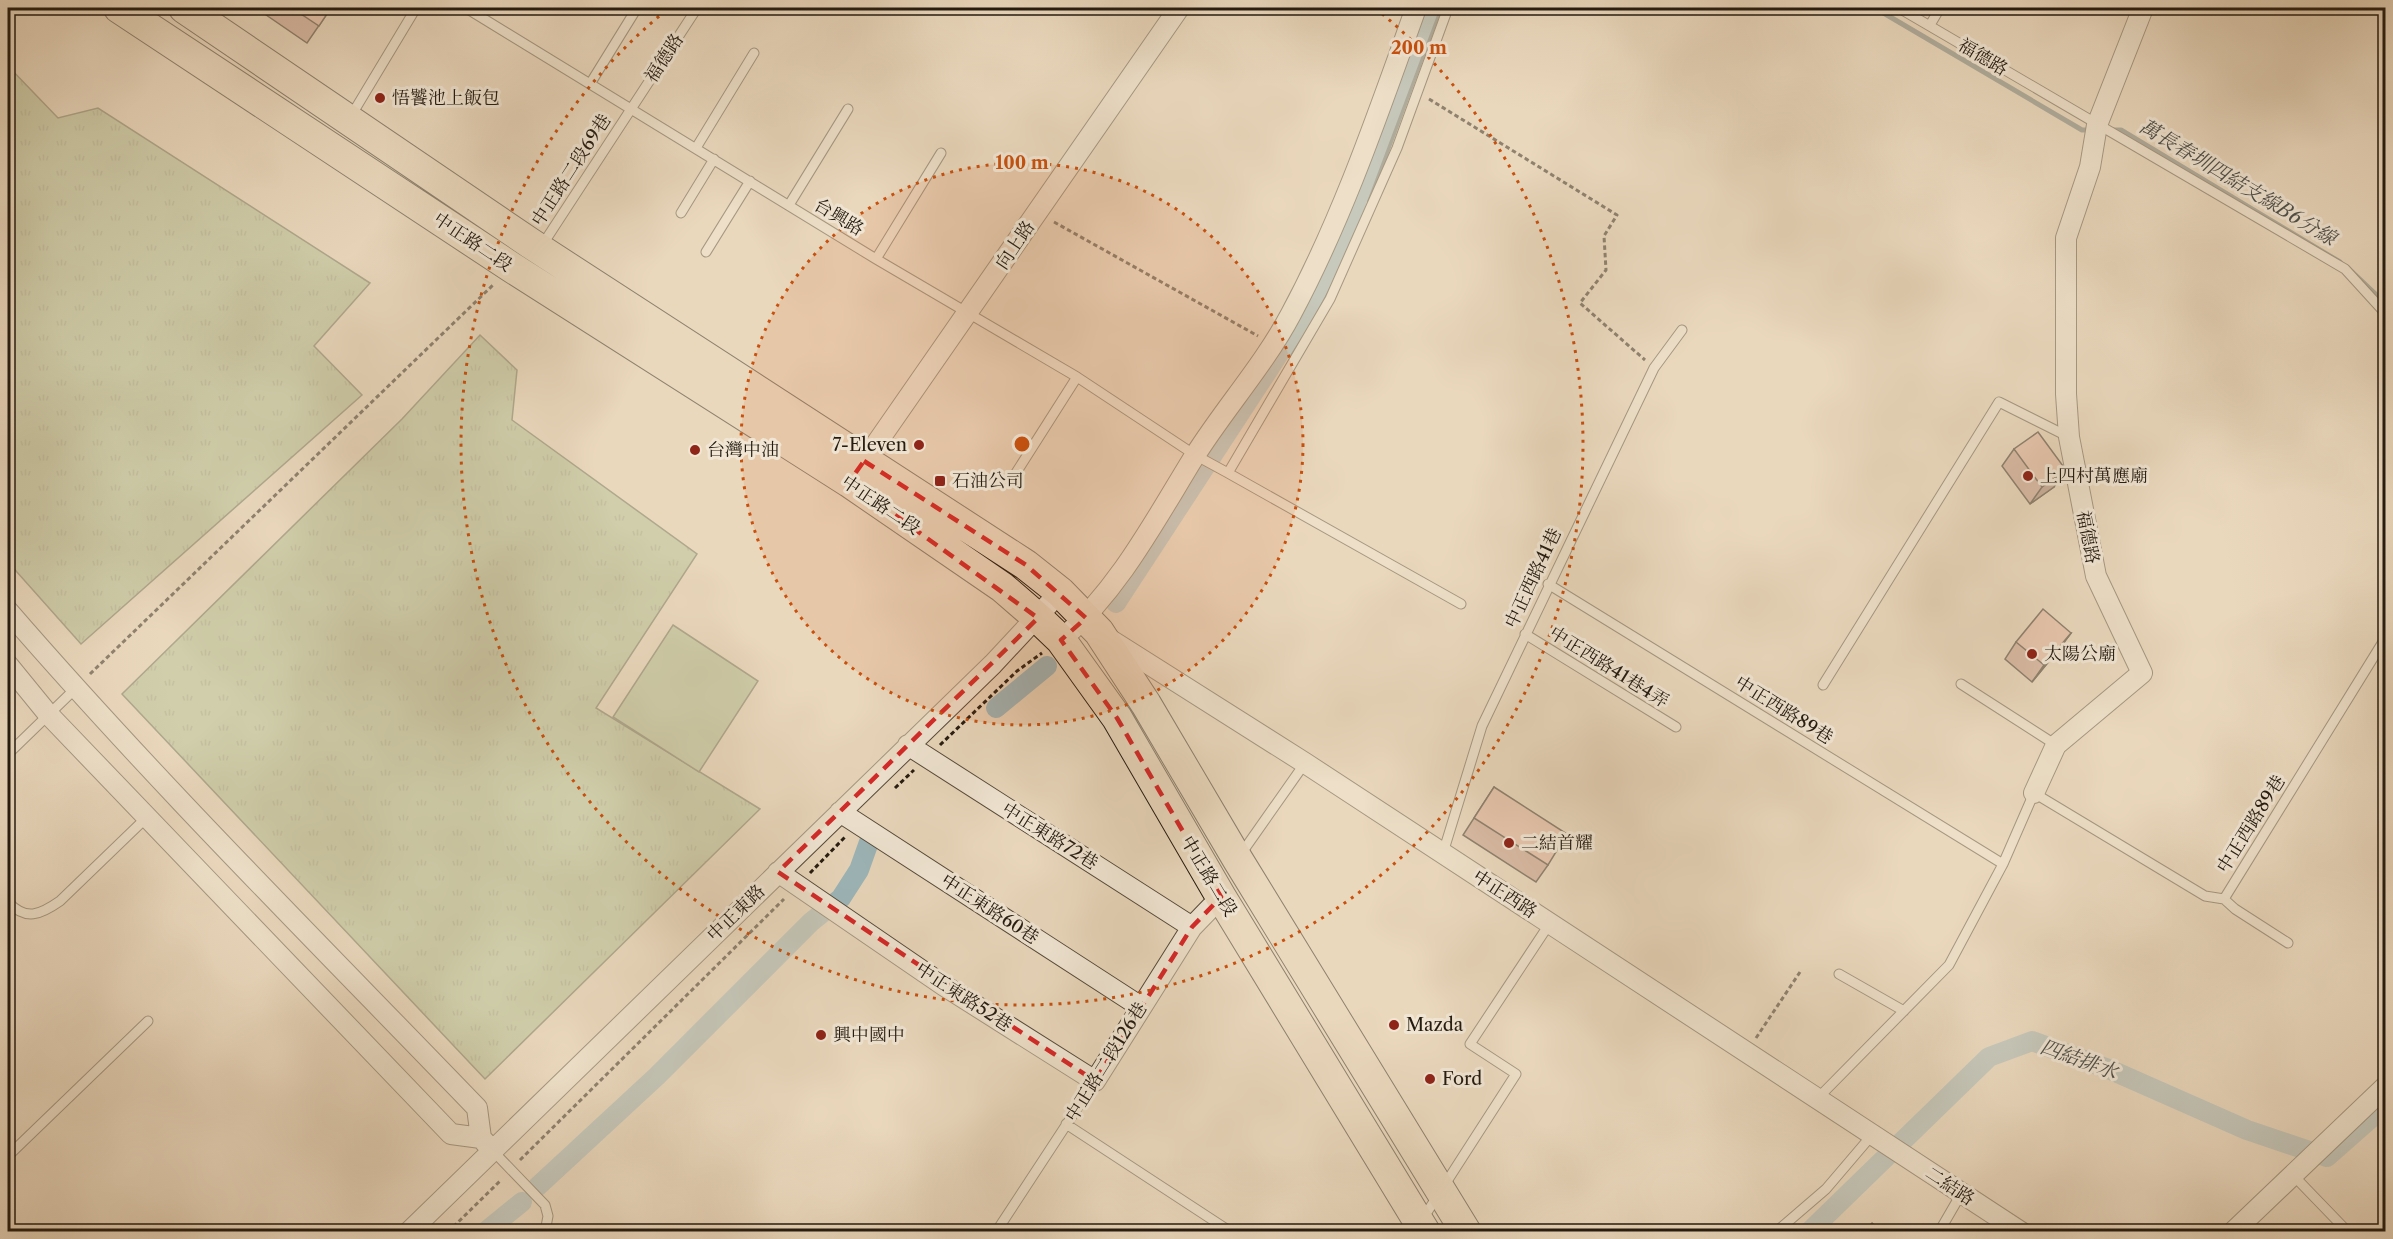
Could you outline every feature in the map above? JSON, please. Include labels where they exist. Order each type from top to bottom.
[{"type":"main road","name":"中正路二段","points":[[119,8],[511,267],[857,471],[1026,565],[1060,592],[1093,625],[1146,704],[1238,860],[1442,1189],[1466,1232]]},
{"type":"main road","name":"中正路二段","points":[[184,8],[539,249],[857,471],[1002,587],[1061,640],[1117,718],[1221,897],[1420,1229]]},
{"type":"street","name":"向上路","points":[[857,471],[1179,8]]},
{"type":"street","points":[[1061,640],[1093,625],[1195,455],[1290,316],[1337,219],[1416,8]]},
{"type":"street","name":"福德路","points":[[2034,793],[2056,745],[2142,673],[2096,576],[2068,436],[2066,238],[2090,167],[2097,124],[2143,8]]},
{"type":"street","name":"中正東路","points":[[409,1232],[487,1144],[840,812],[1038,618],[1060,592]]},
{"type":"street","points":[[8,611],[75,688],[477,1108],[487,1144]]},
{"type":"street","name":"中正西路","points":[[1093,625],[1909,1159]]},
{"type":"street","points":[[8,665],[48,714],[146,818],[451,1134],[487,1144]]},
{"type":"street","name":"中正東路72巷","points":[[908,745],[1192,927]]},
{"type":"street","name":"中正東路60巷","points":[[840,812],[1141,1007]]},
{"type":"street","name":"中正東路52巷","points":[[777,872],[828,908],[1095,1081]]},
{"type":"street","name":"中正路二段126巷","points":[[1095,1081],[1192,927],[1221,897]]},
{"type":"street","points":[[2233,1232],[2385,1086]]},
{"type":"street","name":"二結路","points":[[1909,1159],[2021,1232]]},
{"type":"lane","points":[[349,119],[416,8]]},
{"type":"lane","name":"台興路","points":[[466,8],[876,259],[1077,377],[1195,455],[1461,604]]},
{"type":"lane","points":[[590,84],[637,8]]},
{"type":"lane","name":"福德路","points":[[631,109],[697,8]]},
{"type":"lane","points":[[1228,473],[1330,299],[1397,148],[1448,8]]},
{"type":"lane","name":"福德路","points":[[1899,8],[2345,269],[2385,314]]},
{"type":"lane","points":[[1930,26],[1940,8]]},
{"type":"lane","points":[[696,148],[754,53]]},
{"type":"lane","name":"中正路二段69巷","points":[[539,249],[631,109]]},
{"type":"lane","points":[[789,206],[848,109]]},
{"type":"lane","points":[[876,259],[941,153]]},
{"type":"lane","points":[[681,213],[714,159]]},
{"type":"lane","points":[[706,252],[750,182]]},
{"type":"lane","name":"中正西路41巷","points":[[1443,853],[1482,726],[1548,584],[1654,368],[1683,330]]},
{"type":"lane","points":[[1014,476],[1077,377]]},
{"type":"lane","points":[[1823,685],[1999,402],[2068,436]]},
{"type":"lane","name":"中正西路89巷","points":[[1548,584],[2002,864]]},
{"type":"lane","name":"中正西路41巷4弄","points":[[1525,634],[1677,728]]},
{"type":"lane","name":"中正西路89巷","points":[[2034,793],[2205,896],[2224,899],[2385,637]]},
{"type":"lane","points":[[1961,684],[2056,745]]},
{"type":"lane","points":[[8,754],[75,688]]},
{"type":"lane","points":[[1238,860],[1305,763]]},
{"type":"lane","points":[[1818,1098],[1949,965],[2002,864],[2034,793]]},
{"type":"lane","points":[[8,902],[18,912],[34,915],[47,911],[146,818]]},
{"type":"lane","points":[[2224,899],[2235,909],[2288,943]]},
{"type":"lane","points":[[1420,1229],[1442,1189],[1516,1074],[1470,1044],[1550,923]]},
{"type":"lane","points":[[1839,974],[1904,1011]]},
{"type":"lane","points":[[8,1156],[148,1021]]},
{"type":"lane","name":"中正路二段126巷","points":[[996,1232],[1095,1081]]},
{"type":"lane","points":[[1066,1124],[1231,1232]]},
{"type":"lane","points":[[1776,1232],[1826,1189],[1872,1135]]},
{"type":"lane","points":[[487,1144],[545,1204],[548,1216],[545,1232]]},
{"type":"lane","points":[[2296,1171],[2348,1232]]},
{"type":"lane","points":[[1939,1232],[1962,1194]]},
{"type":"path","points":[[1418,93],[1617,215],[1604,236],[1606,270],[1580,303],[1654,368]]},
{"type":"path","points":[[1037,213],[1271,344]]},
{"type":"path","points":[[75,688],[511,267]]},
{"type":"path","points":[[888,795],[1017,671],[1061,640]]},
{"type":"path","name":"中正東路","points":[[448,1232],[857,825]]},
{"type":"path","points":[[1746,1052],[1800,972]]},
{"type":"path","points":[[1871,1223],[1880,1232]]},
{"type":"highlighted area","points":[[864,461],[1026,565],[1086,618],[1061,640],[1117,718],[1221,897],[1192,927],[1095,1081],[778,872],[1038,618],[849,482]]},
{"type":"green space","points":[[8,66],[58,118],[98,108],[370,283],[314,346],[362,395],[81,644],[8,562]]},
{"type":"green space","points":[[480,335],[517,370],[512,420],[697,554],[596,708],[760,809],[485,1079],[122,694],[402,419]]},
{"type":"green space","points":[[673,625],[758,681],[699,772],[613,717]]},
{"type":"building","points":[[292,8],[331,8],[319,26]]},
{"type":"building","points":[[2038,432],[2066,470],[2042,487],[2014,449]]},
{"type":"building","points":[[2043,609],[2071,633],[2044,665],[2016,642]]},
{"type":"building","points":[[1494,787],[1567,834],[1548,865],[1474,818]]},
{"type":"waterway","points":[[1116,603],[1299,323],[1337,253],[1429,8]]},
{"type":"waterway","points":[[1369,200],[1440,8]]},
{"type":"waterway","name":"萬長春圳四結支線B6分線","points":[[1875,8],[2082,130],[2091,130]]},
{"type":"waterway","name":"萬長春圳四結支線B6分線","points":[[2110,130],[2121,130],[2340,262]]},
{"type":"waterway","name":"萬長春圳四結支線B6分線","points":[[2347,267],[2386,304]]},
{"type":"waterway","points":[[1214,453],[1218,456],[1284,356],[1291,353],[1333,283]]},
{"type":"waterway","points":[[996,708],[1047,666]]},
{"type":"waterway","points":[[537,1187],[657,1076],[811,922],[841,898],[859,870],[869,842]]},
{"type":"waterway","name":"四結排水","points":[[1809,1232],[1989,1057],[2032,1041],[2111,1070],[2247,1130],[2327,1157],[2386,1105]]},
{"type":"waterway","points":[[485,1232],[522,1202]]},
{"type":"place","name":"悟饕池上飯包","points":[[380,98]]},
{"type":"place","name":"7-Eleven","points":[[919,445]]},
{"type":"place","name":"台灣中油","points":[[695,450]]},
{"type":"place","name":"上四村萬應廟","points":[[2028,476]]},
{"type":"place","name":"石油公司","points":[[940,481]]},
{"type":"place","name":"太陽公廟","points":[[2032,654]]},
{"type":"place","name":"二結首耀","points":[[1509,843]]},
{"type":"place","name":"Mazda","points":[[1394,1025]]},
{"type":"place","name":"興中國中","points":[[821,1035]]},
{"type":"place","name":"Ford","points":[[1430,1079]]}]
